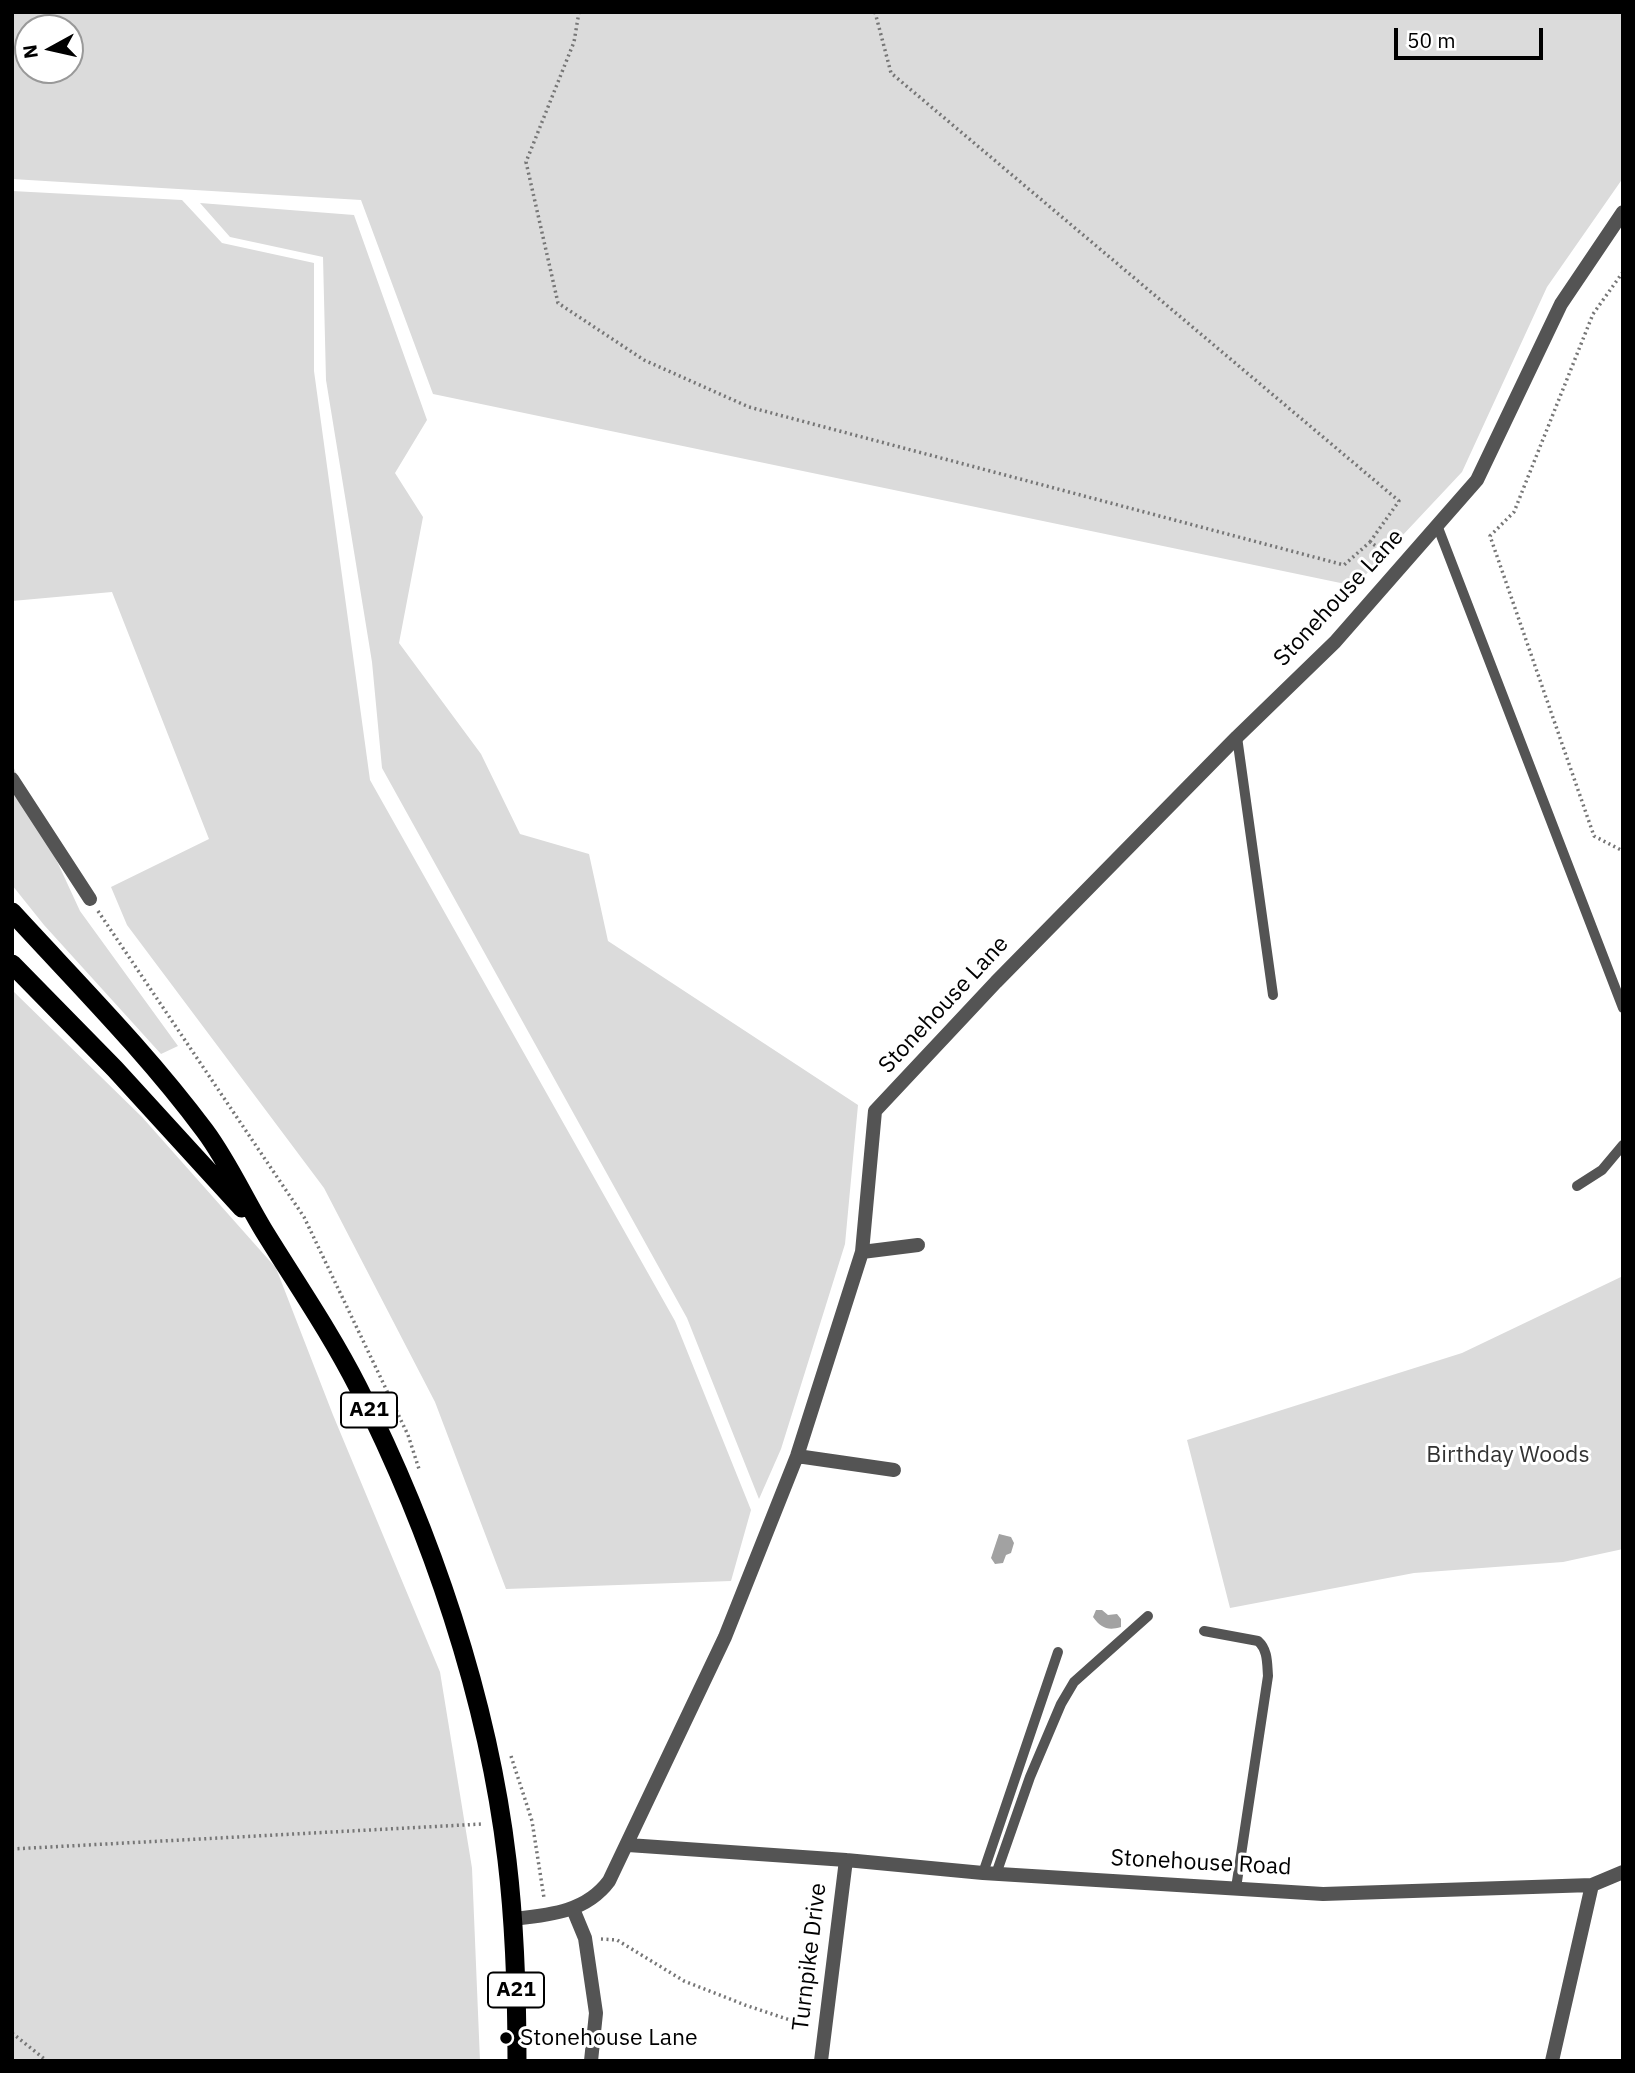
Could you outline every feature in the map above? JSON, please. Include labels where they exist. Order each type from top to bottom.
[{"type":"highway","name":"A21","points":[[12,912],[133,1043],[206,1133],[319,1317],[389,1451],[424,1533],[458,1635],[484,1738],[507,1861],[513,1919],[517,2061]]},
{"type":"highway","name":"A21","points":[[12,964],[122,1077],[264,1231]]},
{"type":"street","name":"Stonehouse Lane","points":[[513,1919],[573,1909],[600,1893],[619,1864],[725,1637],[797,1456],[862,1252],[876,1111],[996,982],[1237,737],[1335,642],[1477,480],[1561,304],[1623,212]]},
{"type":"street","points":[[12,779],[89,899]]},
{"type":"street","points":[[862,1252],[918,1245]]},
{"type":"street","points":[[797,1456],[894,1469]]},
{"type":"street","name":"Stonehouse Road","points":[[628,1845],[989,1873],[1324,1894],[1592,1885]]},
{"type":"street","name":"Turnpike Drive","points":[[821,2061],[846,1860]]},
{"type":"street","points":[[1552,2061],[1592,1885],[1623,1872]]},
{"type":"street","points":[[573,1909],[584,1938],[596,2013],[591,2061]]},
{"type":"lane","points":[[1437,525],[1623,1008]]},
{"type":"lane","points":[[1237,737],[1273,995]]},
{"type":"lane","points":[[1577,1186],[1602,1170],[1623,1145]]},
{"type":"lane","points":[[989,1873],[1061,1704],[1074,1682],[1148,1616]]},
{"type":"lane","points":[[1204,1631],[1258,1641],[1264,1646],[1267,1656],[1268,1675],[1236,1888]]},
{"type":"lane","points":[[989,1873],[1058,1652]]},
{"type":"path","points":[[579,12],[574,42],[526,162],[558,303],[644,360],[749,407],[1344,565],[1370,542],[1399,501],[891,72],[875,12]]},
{"type":"path","points":[[1623,272],[1593,314],[1514,512],[1490,536],[1594,836],[1623,851]]},
{"type":"path","points":[[1370,542],[1404,564]]},
{"type":"path","points":[[12,1849],[477,1824]]},
{"type":"path","points":[[584,1938],[617,1940],[684,1981],[823,2031]]},
{"type":"path","points":[[12,2033],[47,2061]]},
{"type":"green space","points":[[12,12],[1623,12],[1623,178],[1547,287],[1462,472],[1355,586],[433,394],[361,200],[12,179]]},
{"type":"green space","points":[[12,191],[182,200],[222,243],[314,263],[314,371],[370,780],[675,1321],[751,1510],[731,1581],[506,1589],[435,1402],[324,1188],[127,925],[111,887],[209,839],[112,592],[12,601]]},
{"type":"green space","points":[[200,203],[354,215],[427,420],[395,473],[423,517],[399,643],[481,754],[520,834],[589,854],[608,941],[858,1105],[845,1244],[781,1449],[759,1499],[687,1318],[382,768],[372,662],[326,380],[323,257],[230,237]]},
{"type":"green space","points":[[12,764],[80,911],[178,1046],[161,1054],[44,925],[12,885]]},
{"type":"green space","points":[[12,990],[142,1117],[276,1268],[333,1415],[440,1672],[472,1868],[480,2061],[12,2061]]},
{"type":"green space","name":"Birthday Woods","points":[[1623,1276],[1623,1549],[1563,1562],[1414,1573],[1230,1608],[1187,1440],[1462,1353]]},
{"type":"shaded area","points":[[999,1534],[1011,1537],[1014,1543],[1011,1553],[1006,1555],[1003,1563],[995,1564],[991,1558]]},
{"type":"shaded area","points":[[1096,1610],[1102,1610],[1108,1615],[1117,1614],[1121,1619],[1121,1627],[1112,1629],[1099,1624],[1093,1617]]},
{"type":"place","name":"Stonehouse Lane","points":[[506,2038]]}]
